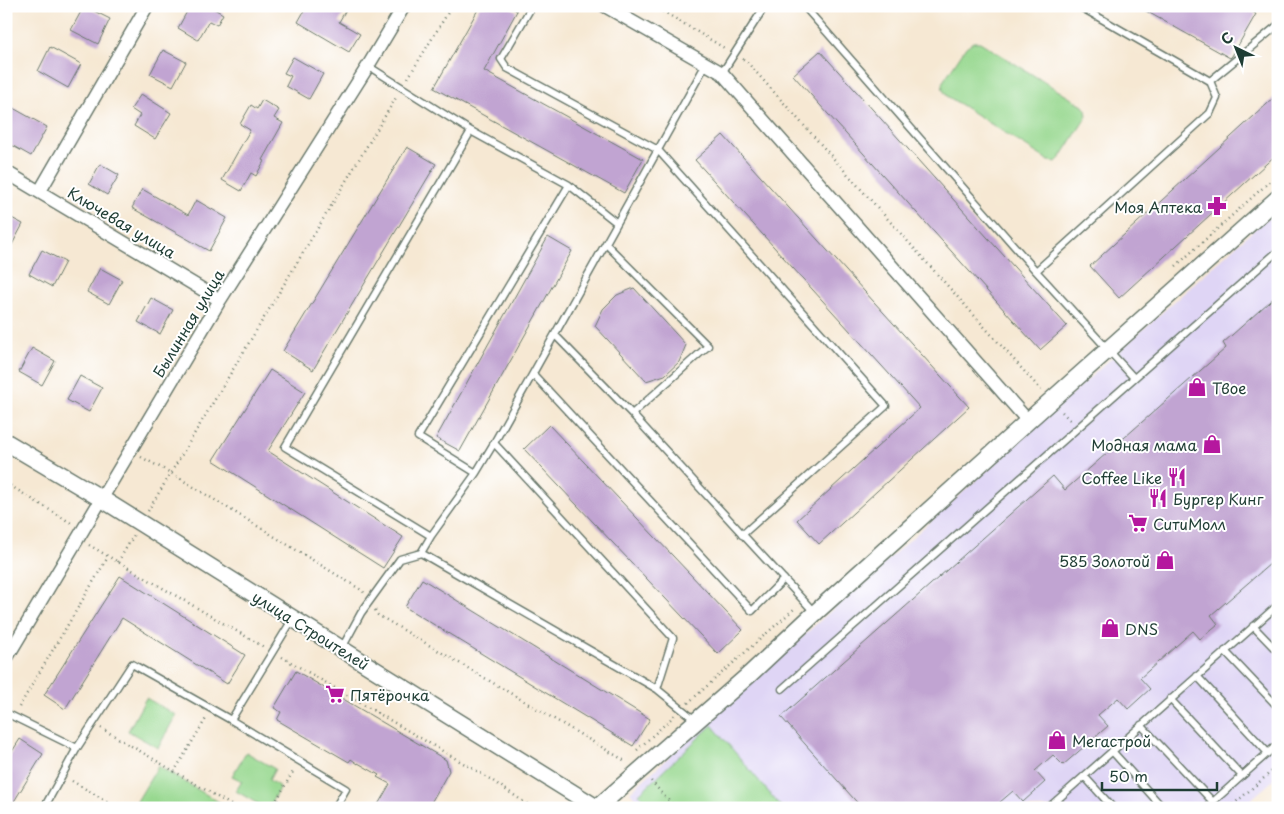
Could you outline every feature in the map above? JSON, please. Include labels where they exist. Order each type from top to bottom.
[{"type":"street","points":[[40,192],[147,6]]},
{"type":"street","name":"Былинная улица","points":[[6,659],[220,300],[404,6]]},
{"type":"street","points":[[605,6],[722,73],[1028,421]]},
{"type":"street","name":"Ключевая улица","points":[[6,172],[220,300]]},
{"type":"street","points":[[597,808],[750,674],[815,613],[1278,198]]},
{"type":"street","name":"улица Строителей","points":[[6,442],[141,523],[597,808]]},
{"type":"lane","points":[[532,6],[501,59],[507,68],[658,150],[886,406],[742,535]]},
{"type":"lane","points":[[722,73],[765,6]]},
{"type":"lane","points":[[804,6],[1036,272],[1134,378]]},
{"type":"lane","points":[[1036,272],[1210,113],[1216,98],[1210,81],[1079,6]]},
{"type":"lane","points":[[1210,81],[1278,25]]},
{"type":"lane","points":[[341,649],[361,613],[400,559],[421,553],[476,473],[706,64]]},
{"type":"lane","points":[[368,66],[471,131],[570,185],[617,224]]},
{"type":"lane","points":[[431,536],[285,447],[471,131]]},
{"type":"lane","points":[[476,473],[418,437],[570,185]]},
{"type":"lane","points":[[606,244],[708,346],[632,414]]},
{"type":"lane","points":[[782,689],[1278,251]]},
{"type":"lane","points":[[554,335],[632,414],[815,613]]},
{"type":"lane","points":[[533,374],[752,611],[784,579]]},
{"type":"lane","points":[[494,444],[673,638],[657,689]]},
{"type":"lane","points":[[421,553],[657,689],[696,720]]},
{"type":"lane","points":[[1048,808],[1278,605]]},
{"type":"lane","points":[[231,720],[293,619]]},
{"type":"lane","points":[[1253,626],[1278,652]]},
{"type":"lane","points":[[1225,651],[1278,708]]},
{"type":"lane","points":[[44,808],[77,748],[132,664],[211,708],[346,789],[335,808]]},
{"type":"lane","points":[[1197,676],[1268,753]]},
{"type":"lane","points":[[1170,699],[1242,776]]},
{"type":"lane","points":[[10,715],[77,748]]},
{"type":"lane","points":[[1141,725],[1213,802]]},
{"type":"lane","points":[[1206,808],[1278,744]]},
{"type":"lane","points":[[1112,751],[1163,808]]},
{"type":"lane","points":[[1084,776],[1113,808]]},
{"type":"lane","points":[[1057,800],[1064,808]]},
{"type":"path","points":[[118,562],[452,6]]},
{"type":"path","points":[[654,6],[747,62],[1051,401],[1078,428]]},
{"type":"path","points":[[131,451],[171,473],[363,591],[378,615],[640,770],[675,808]]},
{"type":"path","points":[[10,715],[108,556]]},
{"type":"path","points":[[174,772],[211,708]]},
{"type":"path","points":[[93,724],[236,808]]},
{"type":"path","points":[[272,808],[299,761]]},
{"type":"path","points":[[1229,808],[1278,766]]},
{"type":"path","points":[[62,775],[113,807],[118,808]]},
{"type":"shaded area","points":[[1278,208],[1278,776],[1241,808],[644,808],[630,792]]},
{"type":"green space","points":[[973,42],[980,42],[1083,106],[1086,110],[1087,116],[1056,162],[1049,161],[947,96],[943,90],[942,83],[966,47]]},
{"type":"green space","points":[[146,698],[176,715],[158,748],[128,731]]},
{"type":"green space","points":[[712,725],[782,808],[651,808],[639,794]]},
{"type":"green space","points":[[246,752],[275,769],[269,780],[280,787],[268,808],[236,791],[242,781],[232,776]]},
{"type":"green space","points":[[158,766],[229,808],[133,808]]},
{"type":"building","points":[[84,6],[110,19],[98,44],[71,30]]},
{"type":"building","points":[[190,6],[209,6],[223,14],[217,25],[209,21],[198,40],[178,28]]},
{"type":"building","points":[[307,6],[348,6],[339,22],[360,34],[349,52],[298,22]]},
{"type":"building","points":[[480,6],[509,6],[517,11],[484,71],[643,159],[624,193],[434,88]]},
{"type":"building","points":[[1137,6],[1243,6],[1256,14],[1230,58]]},
{"type":"building","points":[[50,47],[81,64],[68,88],[38,71]]},
{"type":"building","points":[[163,50],[186,62],[173,86],[150,74]]},
{"type":"building","points":[[820,51],[1067,326],[1040,350],[793,75]]},
{"type":"building","points":[[293,57],[323,74],[309,99],[286,86],[291,76],[284,73]]},
{"type":"building","points":[[141,94],[171,113],[155,139],[134,126],[140,115],[131,109]]},
{"type":"building","points":[[1278,94],[1278,153],[1119,298],[1090,266]]},
{"type":"building","points":[[262,100],[279,110],[274,118],[283,123],[262,160],[264,161],[256,176],[251,173],[241,191],[222,180],[250,130],[240,124],[251,105],[257,109]]},
{"type":"building","points":[[6,104],[47,127],[31,156],[6,142]]},
{"type":"building","points":[[723,135],[969,407],[819,544],[797,520],[920,408],[695,160]]},
{"type":"building","points":[[407,147],[436,164],[313,370],[283,351]]},
{"type":"building","points":[[100,164],[119,175],[107,195],[89,184]]},
{"type":"building","points":[[142,189],[188,215],[196,200],[227,218],[209,251],[132,208]]},
{"type":"building","points":[[6,215],[23,224],[6,256]]},
{"type":"building","points":[[548,237],[572,251],[460,451],[436,438]]},
{"type":"building","points":[[42,250],[65,262],[52,287],[29,274]]},
{"type":"building","points":[[100,268],[122,280],[109,304],[87,292]]},
{"type":"building","points":[[634,288],[686,345],[679,362],[665,375],[646,381],[595,326],[603,309],[617,295]]},
{"type":"building","name":"СитиМолл","points":[[1278,294],[1278,557],[1211,615],[1218,624],[1200,639],[1193,631],[1140,678],[1150,689],[1128,709],[1118,698],[1098,715],[1108,726],[1063,765],[1053,755],[1035,771],[1045,782],[1023,802],[1013,791],[993,808],[862,808],[781,717],[1053,476],[1065,490],[1226,348],[1223,343]]},
{"type":"building","points":[[151,298],[173,310],[160,334],[138,322]]},
{"type":"building","points":[[32,348],[55,361],[42,385],[19,372]]},
{"type":"building","points":[[270,370],[305,392],[268,451],[403,537],[383,568],[213,460]]},
{"type":"building","points":[[80,376],[102,388],[89,412],[67,400]]},
{"type":"building","points":[[549,425],[743,630],[718,654],[524,449]]},
{"type":"building","points":[[120,576],[245,655],[227,684],[122,618],[65,709],[44,695]]},
{"type":"building","points":[[422,579],[650,719],[633,746],[405,607]]},
{"type":"building","points":[[296,671],[446,760],[449,771],[428,808],[376,808],[390,784],[377,777],[379,775],[351,759],[349,762],[277,720],[281,712],[274,708]]},
{"type":"building","points":[[20,739],[43,754],[10,808],[6,808],[6,761]]},
{"type":"place","name":"Моя Аптека","points":[[1217,206]]},
{"type":"place","name":"Твое","points":[[1197,387]]},
{"type":"place","name":"Модная мама","points":[[1212,444]]},
{"type":"place","name":"Coffee Like","points":[[1177,477]]},
{"type":"place","name":"Бургер Кинг","points":[[1158,498]]},
{"type":"place","name":"СитиМолл","points":[[1138,523]]},
{"type":"place","name":"585 Золотой","points":[[1165,560]]},
{"type":"place","name":"DNS","points":[[1110,628]]},
{"type":"place","name":"Пятёрочка","points":[[335,694]]},
{"type":"place","name":"Мегастрой","points":[[1057,740]]}]
